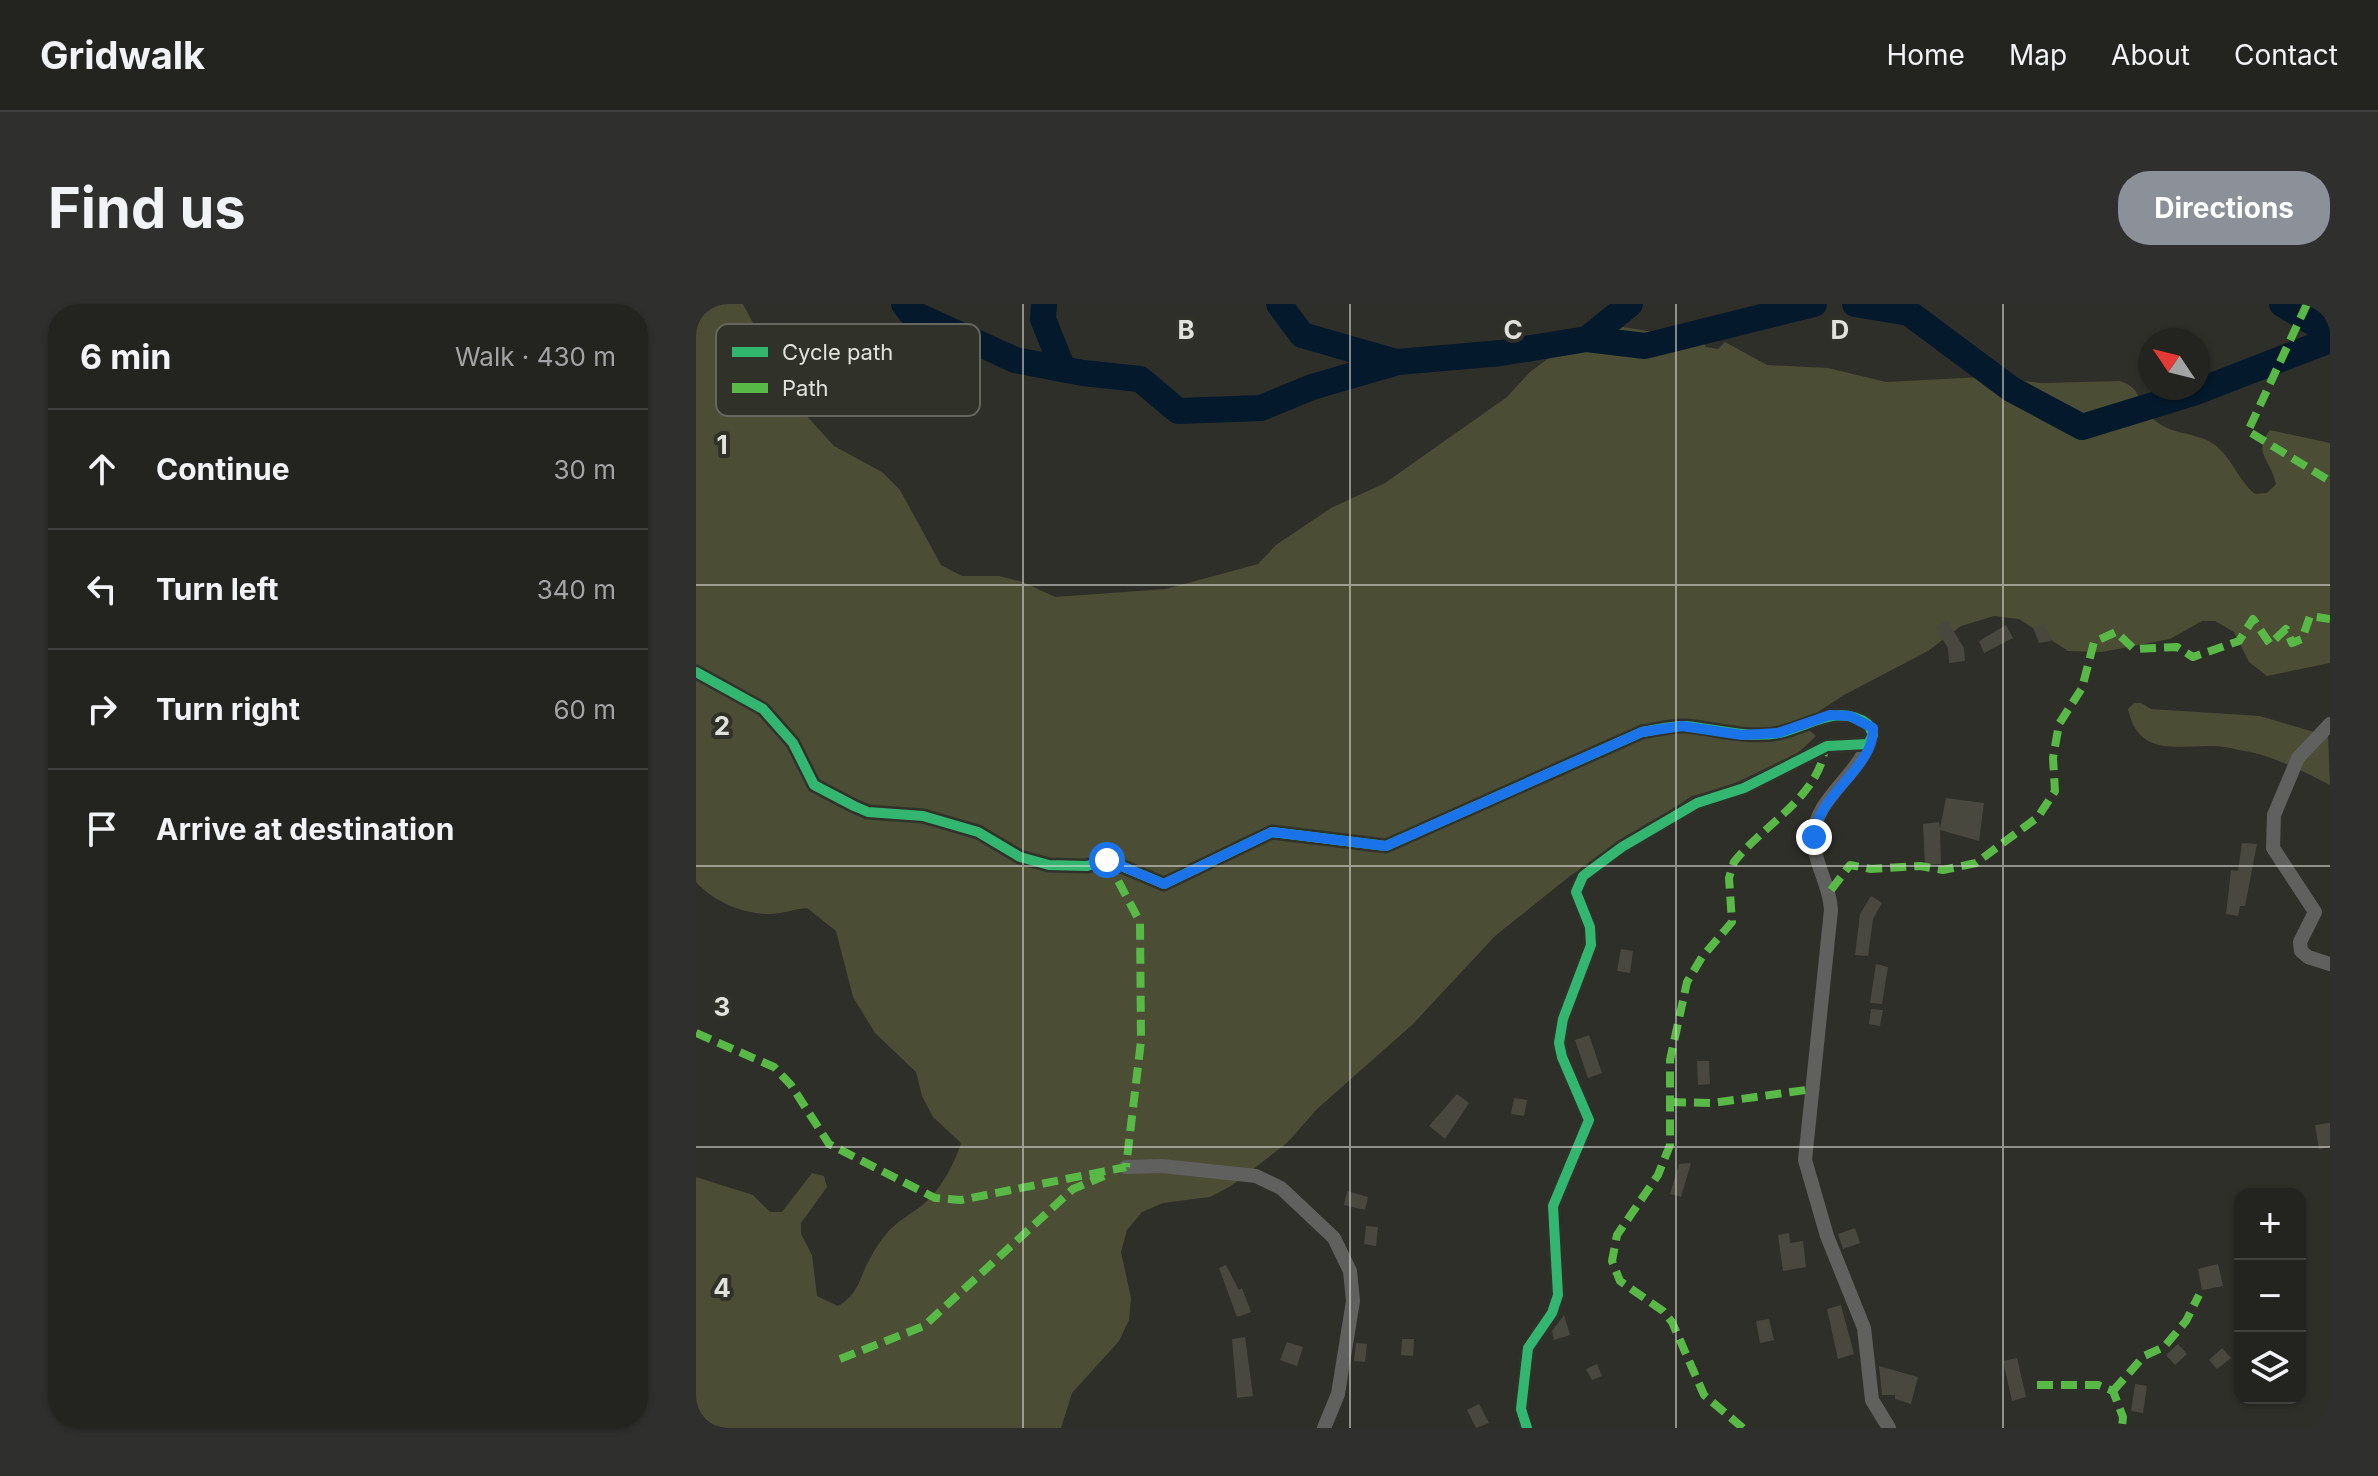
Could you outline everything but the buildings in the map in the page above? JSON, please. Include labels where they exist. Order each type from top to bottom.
[{"type":"street","points":[[696,672],[763,709],[793,743],[814,785],[854,806],[868,812],[923,816],[978,832],[1020,857],[1049,865],[1075,867],[1107,860],[1164,884],[1272,832],[1386,846],[1642,732],[1682,726],[1742,735],[1778,733],[1839,715],[1863,721],[1873,728],[1863,759],[1818,818],[1814,830],[1820,868],[1831,890],[1831,910],[1805,1160],[1827,1236],[1864,1328],[1872,1400],[1889,1428]]},
{"type":"street","points":[[2330,724],[2298,758],[2274,815],[2273,848],[2315,912],[2300,942],[2301,951],[2330,964]]},
{"type":"street","points":[[1527,1428],[1521,1409],[1528,1348],[1552,1313],[1558,1295],[1553,1206],[1589,1120],[1559,1043],[1563,1019],[1591,945],[1590,927],[1576,898],[1577,886],[1583,876],[1607,857],[1690,807],[1744,788],[1827,746],[1868,744]]},
{"type":"street","points":[[1126,1167],[1191,1168],[1256,1176],[1281,1188],[1334,1238],[1350,1271],[1353,1301],[1338,1394],[1324,1428]]},
{"type":"green space","points":[[696,304],[743,304],[754,324],[716,324],[716,416],[807,416],[834,446],[882,472],[900,490],[941,565],[962,576],[999,576],[1023,582],[1055,597],[1166,589],[1258,564],[1276,545],[1331,508],[1385,483],[1507,397],[1530,372],[1578,336],[1610,325],[1654,332],[1694,327],[1706,347],[1718,349],[1725,342],[1767,365],[1828,368],[1886,382],[1983,377],[2043,383],[2120,381],[2136,392],[2138,400],[2159,424],[2215,445],[2255,494],[2267,493],[2276,484],[2263,451],[2270,430],[2330,443],[2330,663],[2267,676],[2249,662],[2234,632],[2215,621],[2202,621],[2170,639],[2102,652],[2068,651],[2019,619],[1994,616],[1961,626],[1928,651],[1844,695],[1801,723],[1816,736],[1798,753],[1719,791],[1692,796],[1570,876],[1495,936],[1413,1024],[1317,1109],[1287,1143],[1231,1186],[1210,1197],[1163,1203],[1142,1212],[1127,1230],[1121,1252],[1131,1298],[1129,1320],[1119,1341],[1072,1393],[1061,1428],[696,1428],[696,1177],[753,1195],[770,1212],[782,1212],[812,1173],[824,1176],[827,1187],[801,1223],[801,1234],[812,1255],[817,1296],[838,1306],[851,1296],[888,1232],[927,1201],[939,1186],[961,1143],[933,1117],[922,1096],[916,1072],[875,1033],[853,997],[836,931],[807,908],[775,914],[750,912],[730,906],[696,882]]},
{"type":"green space","points":[[2134,703],[2151,709],[2260,716],[2328,736],[2330,785],[2255,753],[2221,746],[2174,747],[2150,742],[2133,725],[2128,709]]},
{"type":"waterway","points":[[904,304],[910,312],[936,324]]},
{"type":"waterway","points":[[1044,304],[1043,319],[1063,369]]},
{"type":"waterway","points":[[1279,304],[1302,335],[1396,362]]},
{"type":"waterway","points":[[1587,339],[1630,304]]},
{"type":"waterway","points":[[980,344],[1015,360],[1083,373],[1140,379],[1178,411],[1261,408],[1312,387],[1398,362],[1501,353],[1587,339],[1645,346],[1814,304]]},
{"type":"waterway","points":[[1855,304],[1909,313],[2011,389],[2082,427],[2196,392],[2330,340]]},
{"type":"waterway","points":[[2282,304],[2330,333]]},
{"type":"marked path","points":[[2307,304],[2248,431],[2330,481]]},
{"type":"marked path","points":[[1831,890],[1850,865],[1871,869],[1920,866],[1943,870],[1976,863],[2038,817],[2055,791],[2053,758],[2059,724],[2082,688],[2094,642],[2116,632],[2134,649],[2177,647],[2193,657],[2239,641],[2253,619],[2270,644],[2286,629],[2292,643],[2302,639],[2310,616],[2330,619]]},
{"type":"marked path","points":[[1743,1428],[1704,1395],[1672,1322],[1663,1311],[1620,1281],[1612,1261],[1617,1235],[1658,1175],[1670,1145],[1670,1060],[1687,982],[1702,957],[1732,922],[1729,878],[1734,862],[1813,781],[1825,747]]},
{"type":"marked path","points":[[1107,860],[1140,922],[1141,1041],[1126,1167]]},
{"type":"marked path","points":[[696,1033],[774,1067],[791,1085],[829,1144],[935,1198],[961,1200],[1126,1167]]},
{"type":"marked path","points":[[1670,1102],[1712,1103],[1813,1089]]},
{"type":"marked path","points":[[840,1359],[924,1326],[1073,1189],[1104,1176]]},
{"type":"marked path","points":[[2113,1391],[2144,1356],[2164,1347],[2186,1321],[2199,1295]]},
{"type":"marked path","points":[[2037,1385],[2098,1385],[2113,1391],[2123,1417],[2122,1428]]},
{"type":"cycle path","points":[[696,672],[763,709],[793,743],[814,785],[854,806],[868,812],[923,816],[978,832],[1020,857],[1049,865],[1087,866],[1107,860],[1164,884],[1272,832],[1386,846],[1642,732],[1681,726],[1767,735],[1835,716],[1857,718],[1868,724],[1873,735],[1868,744],[1827,746],[1744,788],[1697,803],[1622,847],[1583,876],[1576,892],[1590,927],[1591,945],[1563,1019],[1559,1043],[1589,1120],[1553,1206],[1558,1295],[1552,1313],[1528,1348],[1521,1409],[1527,1428]]},
{"type":"route","points":[[1107,860],[1164,884],[1272,832],[1386,846],[1642,732],[1682,726],[1742,735],[1778,733],[1830,715],[1850,716],[1873,728],[1873,735],[1863,759],[1818,818],[1814,837]]}]
